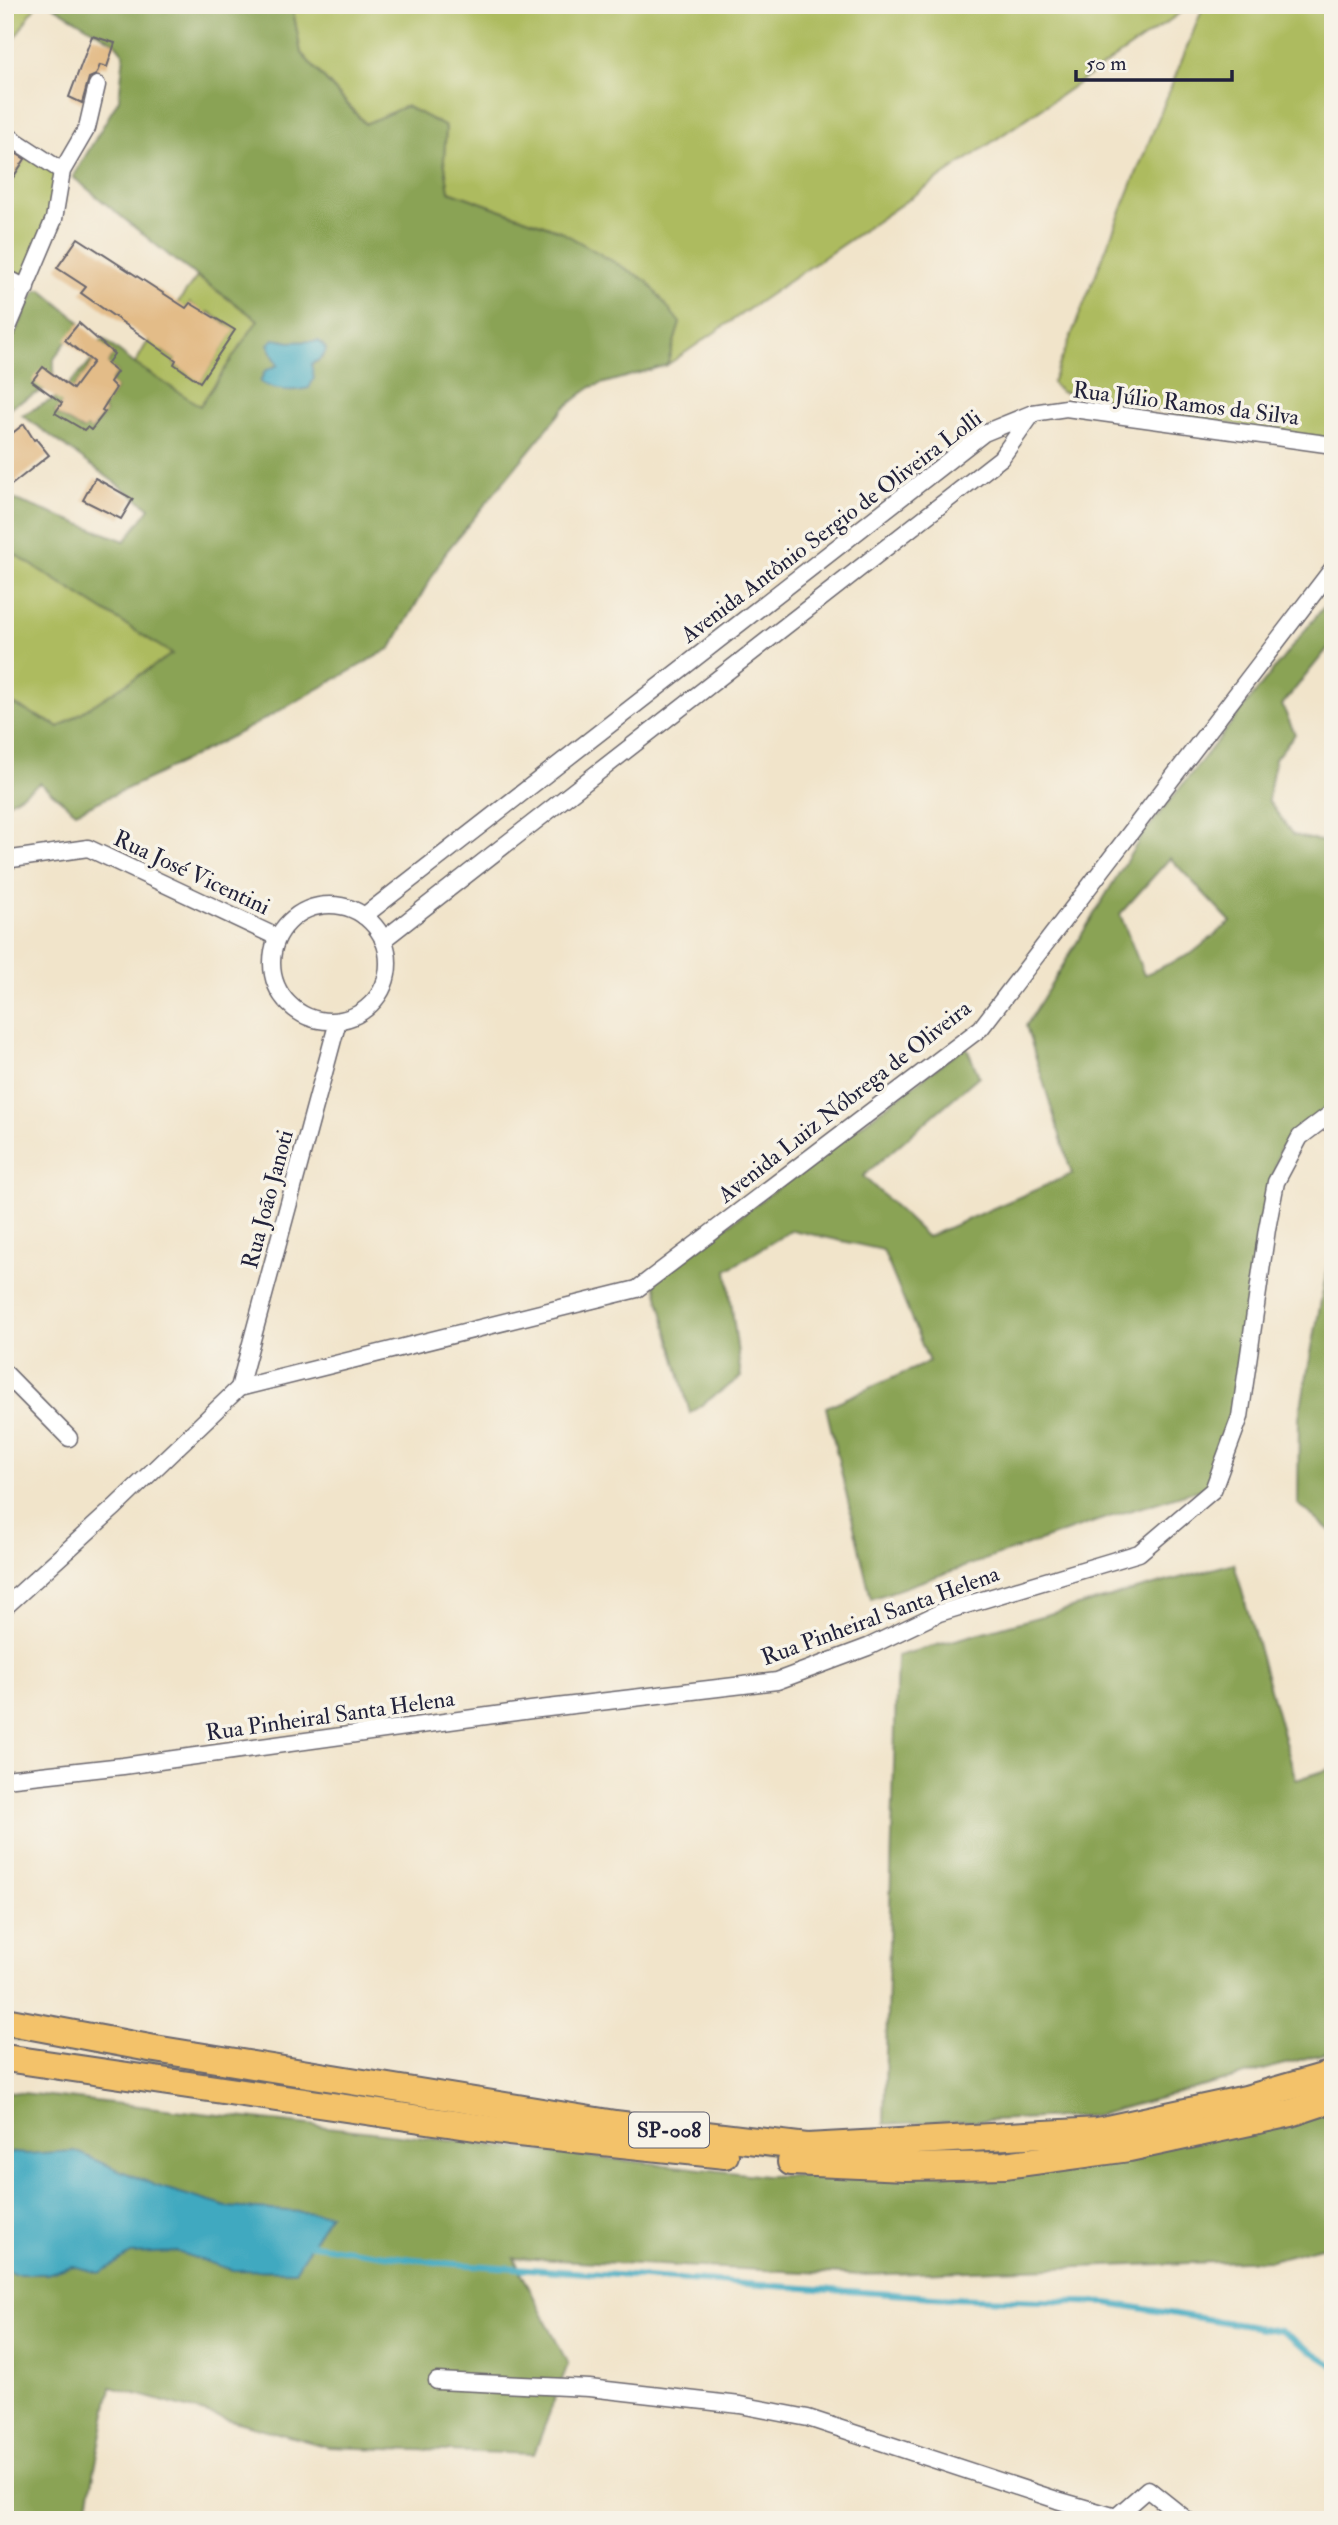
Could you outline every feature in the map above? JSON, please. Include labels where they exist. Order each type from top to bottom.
[{"type":"main road","name":"SP-008","points":[[5,2021],[155,2049],[615,2124],[807,2147],[1098,2131],[1246,2099],[1333,2074]]},
{"type":"main road","name":"SP-008","points":[[5,2058],[509,2132],[801,2164],[1005,2165],[1129,2148],[1291,2113],[1333,2099]]},
{"type":"street","points":[[5,335],[54,219],[62,171],[86,128],[97,85]]},
{"type":"street","points":[[5,134],[62,171]]},
{"type":"street","points":[[5,277],[26,288]]},
{"type":"street","name":"Rua Júlio Ramos da Silva","points":[[1033,413],[1066,408],[1333,444]]},
{"type":"street","name":"Avenida Antônio Sergio de Oliveira Lolli","points":[[364,916],[984,433],[1033,413]]},
{"type":"street","name":"Avenida Antônio Sergio de Oliveira Lolli","points":[[383,940],[1001,458],[1033,413]]},
{"type":"street","name":"Avenida Luiz Nóbrega de Oliveira","points":[[239,1388],[637,1289],[981,1028],[1333,568]]},
{"type":"street","name":"Rua José Vicentini","points":[[5,860],[88,848],[277,937]]},
{"type":"street","points":[[316,907],[346,907],[364,916],[379,930],[387,949],[388,969],[383,989],[371,1006],[356,1016],[338,1021],[320,1021],[303,1016],[288,1005],[277,990],[272,973],[272,955],[277,937],[290,921],[316,907]]},
{"type":"street","name":"Rua João Janoti","points":[[239,1388],[338,1021]]},
{"type":"street","name":"Rua Pinheiral Santa Helena","points":[[5,1779],[531,1710],[777,1681],[868,1647],[939,1613],[1139,1553],[1213,1490],[1240,1417],[1276,1182],[1300,1137],[1333,1112]]},
{"type":"street","points":[[5,1373],[69,1438]]},
{"type":"street","points":[[5,1607],[115,1507],[239,1388]]},
{"type":"street","points":[[437,2381],[589,2388],[740,2405],[808,2418],[1057,2500],[1116,2516],[1148,2489],[1187,2520]]},
{"type":"green space","points":[[5,5],[36,5],[5,54]]},
{"type":"green space","points":[[51,5],[292,5],[301,53],[365,124],[406,106],[446,127],[444,160],[449,191],[560,231],[647,281],[680,323],[667,365],[591,387],[564,408],[446,552],[391,648],[252,726],[76,812],[40,783],[5,805],[5,700],[59,727],[172,654],[5,548],[5,502],[11,498],[125,541],[150,508],[22,415],[56,398],[91,361],[93,362],[55,413],[83,430],[87,427],[92,430],[105,412],[102,409],[116,388],[110,383],[117,372],[107,364],[114,354],[100,342],[103,339],[135,364],[200,406],[258,320],[172,258],[73,177],[119,99],[124,54],[115,43]],"holes":[[[282,340],[319,341],[326,348],[321,359],[311,364],[312,374],[278,365],[270,350]]]},
{"type":"green space","points":[[292,5],[1192,5],[667,365],[680,323],[560,231],[449,191],[444,160],[446,127],[406,106],[366,124],[301,53]]},
{"type":"green space","points":[[1204,5],[1333,5],[1333,443],[1061,392],[1052,383]]},
{"type":"green space","points":[[26,157],[62,171],[26,288],[5,277],[5,190]]},
{"type":"green space","points":[[197,277],[258,320],[200,406],[135,364],[145,346]],"holes":[[[190,303],[206,314],[209,312],[234,330],[200,381],[174,364],[176,360],[163,351],[180,327],[176,323]]]},
{"type":"green space","points":[[37,290],[42,290],[80,322],[54,359],[54,376],[44,390],[13,405],[5,412],[5,355]]},
{"type":"green space","points":[[5,548],[173,654],[59,727],[5,700]]},
{"type":"green space","points":[[1333,595],[1333,642],[1282,705],[1295,734],[1275,759],[1268,800],[1293,835],[1333,844],[1333,1106],[1280,1149],[1256,1242],[1236,1417],[1208,1487],[1106,1518],[871,1599],[826,1407],[929,1362],[883,1250],[792,1230],[727,1270],[741,1377],[690,1413],[654,1281],[966,1046],[979,1076],[863,1176],[927,1237],[1072,1174],[1026,1026],[1141,837]],"holes":[[[1170,858],[1231,922],[1191,954],[1144,975],[1120,914]]]},
{"type":"green space","points":[[1333,1256],[1333,1533],[1298,1504],[1299,1417],[1329,1258]]},
{"type":"green space","points":[[1234,1563],[1296,1780],[1333,1768],[1333,2051],[1094,2116],[884,2124],[897,1656]]},
{"type":"green space","points":[[5,2035],[327,2088],[806,2154],[870,2156],[1002,2150],[1127,2137],[1290,2101],[1333,2086],[1333,2091],[1292,2105],[1128,2140],[1076,2147],[869,2159],[806,2158],[326,2093],[5,2038]]},
{"type":"green space","points":[[5,2091],[765,2176],[963,2173],[1333,2109],[1333,2244],[1271,2260],[864,2275],[514,2258],[568,2364],[534,2454],[328,2447],[111,2387],[85,2520],[5,2520]]},
{"type":"water","points":[[274,339],[290,342],[319,341],[326,349],[319,360],[311,364],[314,378],[309,388],[284,390],[260,382],[265,371],[278,365],[268,344]]},
{"type":"water","points":[[74,2151],[157,2186],[227,2207],[330,2214],[295,2271],[232,2270],[177,2252],[131,2254],[100,2273],[72,2266],[47,2274],[13,2274],[5,2268],[5,2152],[25,2154]]},
{"type":"building","points":[[92,36],[115,43],[107,67],[100,65],[96,75],[89,78],[82,103],[69,97]]},
{"type":"building","points":[[5,147],[25,159],[5,190]]},
{"type":"building","points":[[78,238],[186,308],[190,303],[235,330],[200,382],[174,364],[176,360],[81,293],[86,287],[57,268]]},
{"type":"building","points":[[79,323],[114,354],[107,364],[117,372],[110,382],[116,388],[102,410],[105,412],[91,430],[87,427],[84,430],[55,413],[62,403],[32,381],[43,367],[73,389],[93,362],[65,340]]},
{"type":"building","points":[[24,424],[34,440],[36,439],[49,455],[5,490],[5,439]]},
{"type":"building","points":[[95,478],[133,499],[121,519],[83,500]]},
{"type":"waterway","points":[[307,2244],[442,2263],[948,2298],[1108,2303],[1280,2331],[1333,2365]]}]
